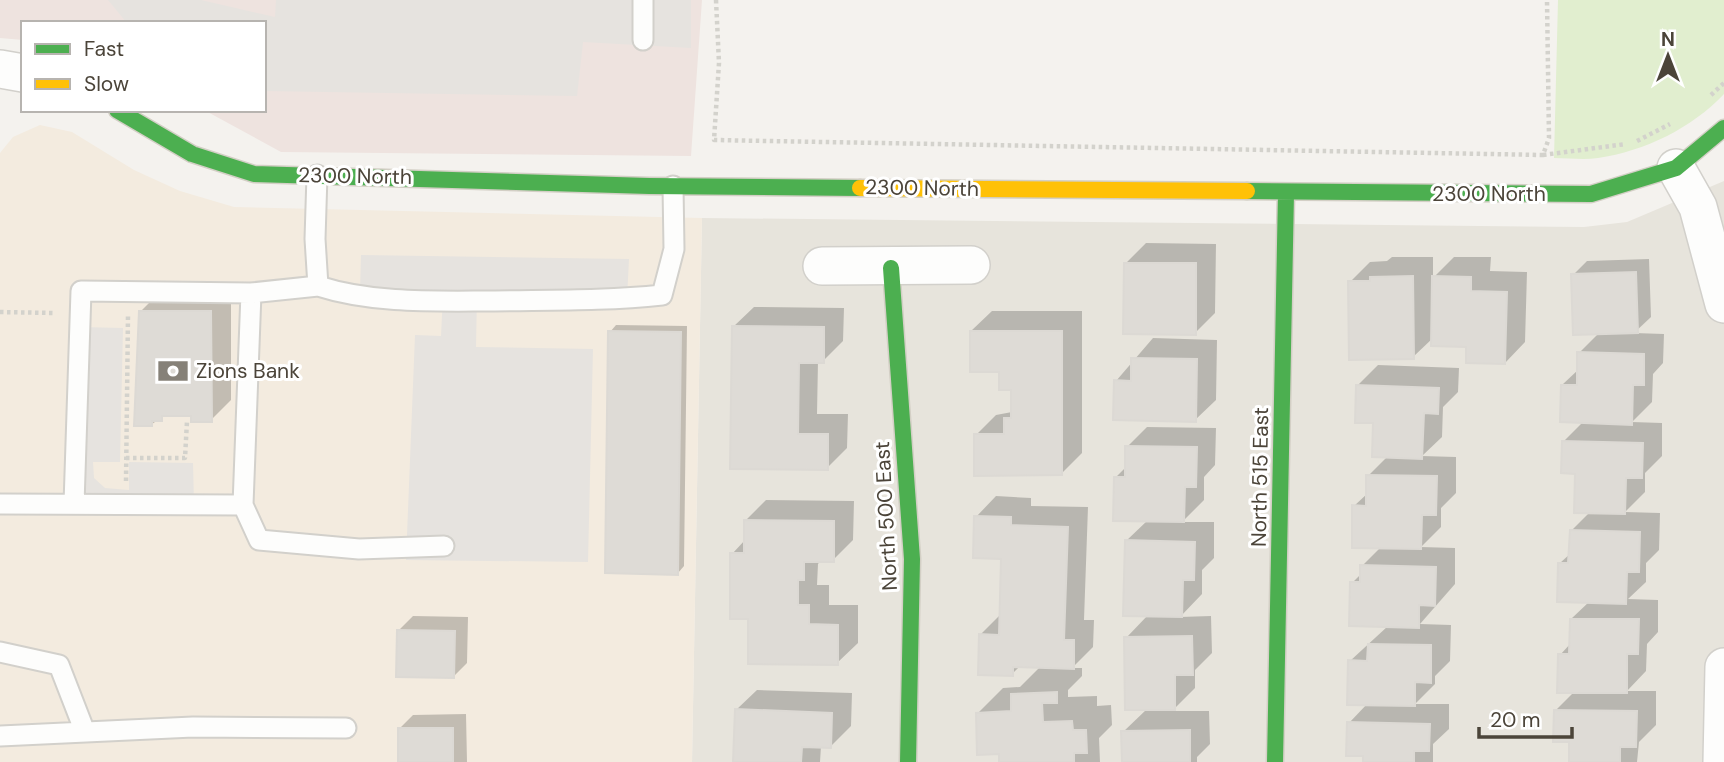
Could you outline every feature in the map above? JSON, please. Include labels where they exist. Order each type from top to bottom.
[{"type":"street","points":[[0,69],[21,73]]},
{"type":"street","name":"2300 North","points":[[120,112],[192,154],[254,174],[673,186],[1591,194],[1676,168],[1724,128]]},
{"type":"street","points":[[1676,168],[1698,206],[1724,304]]},
{"type":"street","name":"North 515 East","points":[[1275,762],[1286,192]]},
{"type":"street","points":[[822,266],[891,268],[971,265]]},
{"type":"street","name":"North 500 East","points":[[891,268],[912,559],[908,762]]},
{"type":"street","points":[[1722,762],[1724,667]]},
{"type":"lane","points":[[643,0],[643,40]]},
{"type":"lane","points":[[317,175],[315,239],[318,286]]},
{"type":"lane","points":[[74,505],[81,291],[251,293],[318,286],[349,296],[456,301],[615,300],[662,295],[674,249],[673,186]]},
{"type":"lane","points":[[251,293],[243,505],[259,540],[359,549],[444,547]]},
{"type":"lane","points":[[0,504],[243,505]]},
{"type":"lane","points":[[0,652],[59,665],[85,732]]},
{"type":"lane","points":[[0,736],[193,727],[346,728]]},
{"type":"path","points":[[716,0],[719,63],[714,140],[1543,155],[1634,143],[1675,122]]},
{"type":"path","points":[[1543,155],[1549,138],[1546,0]]},
{"type":"path","points":[[1705,100],[1724,83]]},
{"type":"path","points":[[0,312],[59,313]]},
{"type":"path","points":[[116,313],[128,315],[126,483]]},
{"type":"path","points":[[126,458],[185,458],[187,421]]},
{"type":"shaded area","points":[[0,0],[702,0],[691,156],[281,152],[208,112],[266,112],[266,21],[21,21],[21,40],[0,38]]},
{"type":"shaded area","points":[[108,0],[201,0],[275,17],[276,0],[691,0],[691,48],[583,42],[577,96],[266,91],[266,21],[125,21]]},
{"type":"shaded area","points":[[40,125],[72,132],[134,170],[180,191],[234,207],[702,218],[692,762],[0,762],[0,153],[13,137]]},
{"type":"shaded area","points":[[1724,181],[1724,762],[692,762],[702,218],[1584,227],[1627,222]]},
{"type":"shaded area","points":[[361,255],[629,259],[627,298],[477,295],[476,347],[593,349],[588,562],[406,560],[415,335],[441,336],[443,294],[360,292]]},
{"type":"shaded area","points":[[80,327],[123,328],[120,462],[93,462],[94,478],[105,488],[129,490],[129,462],[193,463],[194,504],[79,502]]},
{"type":"green space","points":[[1558,0],[1724,0],[1724,94],[1697,117],[1650,144],[1598,158],[1554,158]]},
{"type":"building","points":[[1124,263],[1196,263],[1196,335],[1123,334]]},
{"type":"building","points":[[1636,272],[1638,333],[1573,335],[1571,274]]},
{"type":"building","points":[[1413,276],[1414,359],[1349,360],[1348,281],[1370,281],[1370,277]]},
{"type":"building","points":[[1432,276],[1471,277],[1471,291],[1507,292],[1505,364],[1466,363],[1466,347],[1431,346]]},
{"type":"building","points":[[139,311],[211,311],[212,422],[191,422],[191,416],[162,416],[162,421],[152,421],[152,426],[134,426]]},
{"type":"building","points":[[732,326],[824,327],[824,363],[799,363],[798,434],[828,434],[828,470],[730,469]]},
{"type":"building","points":[[608,331],[681,332],[678,575],[605,573]]},
{"type":"building","points":[[970,331],[1062,331],[1062,475],[974,476],[974,434],[1004,434],[1004,418],[1011,418],[1011,390],[999,390],[999,372],[970,372]]},
{"type":"building","points":[[1577,352],[1644,354],[1644,385],[1633,385],[1632,425],[1560,422],[1561,385],[1577,385]]},
{"type":"building","points":[[1131,358],[1197,359],[1196,422],[1113,420],[1114,380],[1131,381]]},
{"type":"building","points":[[1356,385],[1439,388],[1438,414],[1424,413],[1422,459],[1372,457],[1373,423],[1355,423]]},
{"type":"building","points":[[1562,441],[1643,443],[1642,478],[1626,478],[1625,514],[1574,513],[1575,474],[1561,473]]},
{"type":"building","points":[[1125,446],[1197,447],[1196,487],[1185,487],[1184,522],[1113,521],[1114,477],[1125,477]]},
{"type":"building","points":[[1366,475],[1437,476],[1436,515],[1422,515],[1421,549],[1352,548],[1352,505],[1366,506]]},
{"type":"building","points":[[974,516],[1011,517],[1011,525],[1068,527],[1064,640],[1074,640],[1074,669],[1013,667],[1013,676],[978,675],[979,634],[999,635],[1001,559],[973,558]]},
{"type":"building","points":[[744,520],[834,521],[834,562],[804,562],[804,580],[798,580],[798,605],[809,605],[809,624],[838,625],[838,665],[748,664],[748,619],[730,619],[730,553],[744,553]]},
{"type":"building","points":[[1570,530],[1640,532],[1639,572],[1627,572],[1626,604],[1557,602],[1558,563],[1568,563]]},
{"type":"building","points":[[1125,540],[1195,542],[1194,580],[1183,580],[1182,617],[1123,616]]},
{"type":"building","points":[[1360,565],[1436,567],[1435,606],[1419,605],[1419,628],[1349,626],[1350,582],[1360,582]]},
{"type":"building","points":[[1570,619],[1639,619],[1638,654],[1627,654],[1627,693],[1557,693],[1558,654],[1569,654]]},
{"type":"building","points":[[397,630],[455,631],[454,678],[396,677]]},
{"type":"building","points":[[1192,636],[1193,675],[1175,675],[1175,710],[1125,710],[1124,637]]},
{"type":"building","points":[[1368,644],[1431,645],[1431,683],[1415,682],[1415,706],[1347,705],[1348,660],[1367,661]]},
{"type":"building","points":[[1057,692],[1057,703],[1042,703],[1043,722],[1072,721],[1073,730],[1086,730],[1087,753],[1074,753],[1074,762],[999,762],[999,754],[977,755],[976,713],[1011,711],[1011,694]]},
{"type":"building","points":[[735,709],[832,713],[831,748],[802,747],[801,762],[733,762]]},
{"type":"building","points":[[1554,710],[1637,711],[1636,747],[1620,747],[1620,762],[1569,762],[1569,742],[1553,742]]},
{"type":"building","points":[[1347,722],[1430,724],[1429,751],[1414,751],[1414,762],[1363,762],[1363,756],[1346,756]]},
{"type":"building","points":[[398,728],[453,728],[453,762],[398,762]]},
{"type":"building","points":[[1190,730],[1190,762],[1122,762],[1121,731]]},
{"type":"traffic: fast","points":[[120,112],[192,154],[254,174],[649,186],[860,188]]},
{"type":"traffic: fast","points":[[1247,191],[1591,194],[1676,168],[1724,128]]},
{"type":"traffic: fast","points":[[1275,762],[1286,193]]},
{"type":"traffic: fast","points":[[891,268],[912,559],[908,762]]},
{"type":"traffic: slow","points":[[860,188],[1247,191]]},
{"type":"place","name":"Zions Bank","points":[[173,371]]}]
